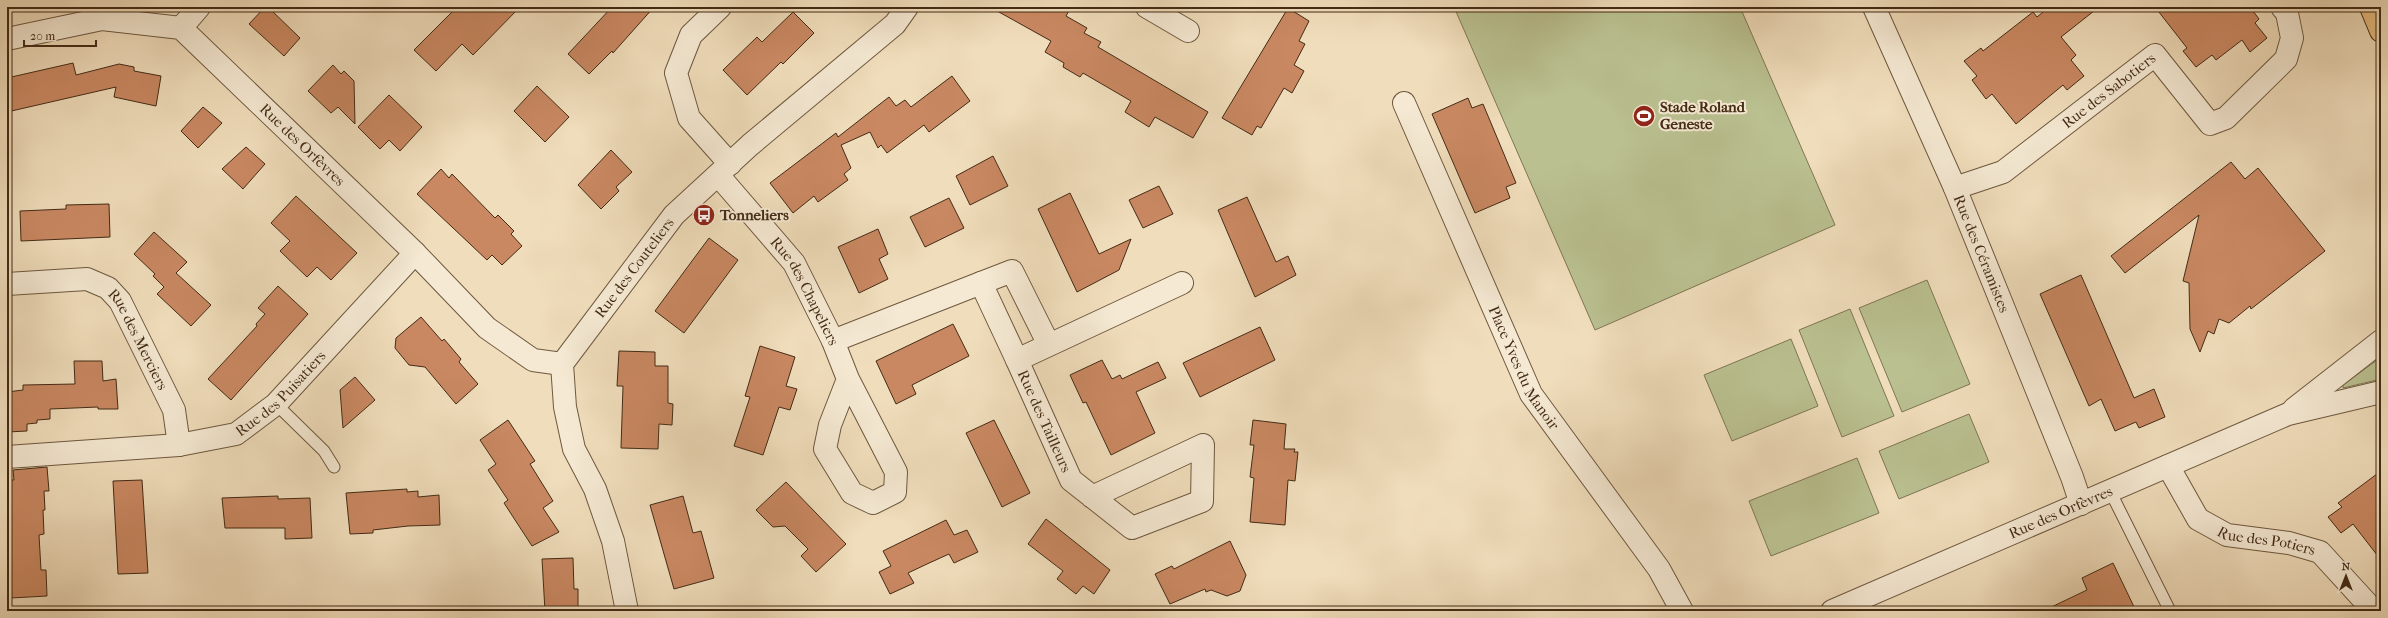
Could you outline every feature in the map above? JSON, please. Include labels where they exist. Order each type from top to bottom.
[{"type":"main road","points":[[2371,7],[2381,31]]},
{"type":"street","points":[[7,39],[102,19],[181,28],[199,7]]},
{"type":"street","name":"Rue des Chapeliers","points":[[720,7],[691,36],[676,72],[689,118],[724,169],[794,263],[833,341],[848,379],[896,472],[895,492],[873,503],[852,493],[825,449],[830,425],[848,379]]},
{"type":"street","name":"Rue des Couteliers","points":[[562,364],[670,220],[724,169],[895,24],[908,7]]},
{"type":"street","points":[[1148,7],[1188,31]]},
{"type":"street","name":"Rue des Céramistes","points":[[1874,7],[1955,188],[2072,477],[2081,504]]},
{"type":"street","name":"Rue des Sabotiers","points":[[1955,188],[2003,172],[2155,55],[2210,124],[2226,118],[2286,59],[2292,38],[2287,13],[2282,7]]},
{"type":"street","name":"Rue des Orfèvres","points":[[181,28],[415,253],[487,328],[534,360],[562,364]]},
{"type":"street","name":"Place Yves du Manoir","points":[[1404,103],[1532,394],[1659,569],[1682,611]]},
{"type":"street","name":"Rue des Puisatiers","points":[[7,457],[179,445],[236,434],[276,404],[415,253]]},
{"type":"street","points":[[833,341],[1012,272],[1049,345]]},
{"type":"street","name":"Rue des Merciers","points":[[7,284],[87,279],[108,288],[120,301],[174,410],[179,445]]},
{"type":"street","name":"Rue des Tailleurs","points":[[981,283],[1071,480],[1092,497],[1132,528],[1202,501],[1203,445],[1092,497]]},
{"type":"street","name":"Rue des Tailleurs","points":[[1017,360],[1182,283]]},
{"type":"street","name":"Rue des Orfèvres","points":[[2288,414],[2381,341]]},
{"type":"street","points":[[562,364],[565,407],[574,449],[595,489],[614,541],[628,611]]},
{"type":"street","name":"Rue des Orfèvres","points":[[1832,611],[2288,414],[2381,392]]},
{"type":"street","name":"Rue des Potiers","points":[[2168,466],[2198,519],[2227,535],[2289,543],[2320,552],[2374,611]]},
{"type":"lane","points":[[276,404],[324,451],[334,467]]},
{"type":"lane","points":[[2110,491],[2170,611]]},
{"type":"green space","name":"Stade Roland Geneste","points":[[1454,7],[1740,7],[1835,225],[1595,330]]},
{"type":"green space","points":[[1927,280],[1970,384],[1902,412],[1859,308]]},
{"type":"green space","points":[[1850,309],[1894,416],[1842,437],[1799,330]]},
{"type":"green space","points":[[1791,339],[1818,406],[1732,441],[1704,375]]},
{"type":"green space","points":[[2381,357],[2381,379],[2343,388],[2343,385]]},
{"type":"green space","points":[[1969,414],[1989,462],[1899,499],[1879,451]]},
{"type":"green space","points":[[1857,458],[1879,513],[1771,556],[1749,501]]},
{"type":"building","points":[[265,7],[268,7],[300,38],[284,56],[249,24]]},
{"type":"building","points":[[457,7],[520,7],[473,55],[462,44],[436,71],[414,50]]},
{"type":"building","points":[[612,7],[654,7],[613,53],[612,51],[589,74],[568,54]]},
{"type":"building","points":[[990,7],[1071,7],[1066,16],[1087,28],[1084,33],[1101,42],[1098,47],[1208,112],[1193,138],[1155,117],[1149,127],[1125,112],[1131,101],[1083,73],[1080,77],[1063,67],[1064,63],[1045,52],[1051,41]]},
{"type":"building","points":[[2049,7],[2099,7],[2061,37],[2076,55],[2071,60],[2084,76],[2067,90],[2063,85],[2016,124],[1992,94],[1986,99],[1972,80],[1977,76],[1964,61],[1981,48],[1983,51],[2033,12],[2037,17]]},
{"type":"building","points":[[2155,7],[2250,7],[2259,19],[2255,23],[2267,38],[2250,52],[2242,40],[2216,60],[2212,55],[2196,67],[2183,51],[2187,48]]},
{"type":"building","points":[[1288,8],[1309,21],[1299,41],[1305,44],[1294,65],[1304,71],[1292,93],[1284,88],[1261,128],[1257,126],[1252,135],[1222,118]]},
{"type":"building","points":[[793,12],[814,33],[783,64],[781,62],[747,95],[723,70],[757,37],[762,42]]},
{"type":"building","points":[[73,63],[76,75],[119,64],[134,67],[134,71],[161,76],[156,106],[114,97],[116,87],[7,112],[7,78]]},
{"type":"building","points":[[333,65],[341,74],[344,71],[354,81],[355,124],[338,107],[331,113],[308,91]]},
{"type":"building","points":[[952,76],[970,101],[929,132],[924,125],[887,153],[881,145],[878,148],[870,132],[841,145],[851,168],[844,174],[848,180],[818,202],[814,196],[793,213],[770,183],[836,133],[838,137],[889,97],[896,106],[905,100],[911,107]]},
{"type":"building","points":[[537,86],[569,117],[545,142],[514,111]]},
{"type":"building","points":[[389,95],[422,127],[400,151],[389,140],[380,149],[358,127]]},
{"type":"building","points":[[1468,98],[1472,108],[1483,104],[1516,183],[1506,187],[1510,198],[1475,213],[1432,114]]},
{"type":"building","points":[[203,107],[222,123],[198,148],[181,131]]},
{"type":"building","points":[[246,147],[265,164],[243,189],[222,169]]},
{"type":"building","points":[[611,150],[632,172],[616,187],[619,191],[601,209],[578,185]]},
{"type":"building","points":[[993,156],[1008,186],[970,205],[956,176]]},
{"type":"building","points":[[2231,162],[2245,179],[2258,168],[2325,251],[2251,309],[2250,306],[2229,323],[2219,319],[2214,334],[2208,331],[2200,352],[2190,329],[2189,283],[2183,281],[2199,215],[2125,273],[2111,256]]},
{"type":"building","points":[[441,169],[449,178],[452,174],[495,218],[498,215],[514,231],[511,234],[522,246],[502,265],[492,255],[487,260],[417,194]]},
{"type":"building","points":[[1159,186],[1173,214],[1143,228],[1129,200]]},
{"type":"building","points":[[1070,193],[1099,254],[1131,239],[1119,270],[1077,292],[1038,209]]},
{"type":"building","points":[[296,196],[357,253],[331,280],[317,267],[307,277],[280,251],[290,241],[271,223]]},
{"type":"building","points":[[1247,197],[1276,262],[1288,256],[1296,275],[1255,297],[1218,210]]},
{"type":"building","points":[[949,198],[964,228],[925,247],[910,217]]},
{"type":"building","points":[[109,204],[110,237],[21,241],[20,211],[66,209],[66,205]]},
{"type":"building","points":[[878,229],[888,254],[879,259],[888,279],[859,293],[838,247]]},
{"type":"building","points":[[154,232],[187,262],[176,273],[211,305],[191,326],[157,294],[164,287],[153,276],[155,274],[134,254]]},
{"type":"building","points":[[709,238],[738,260],[684,333],[655,311]]},
{"type":"building","points":[[2081,275],[2134,398],[2154,389],[2165,417],[2139,428],[2136,422],[2115,431],[2101,399],[2089,406],[2040,294]]},
{"type":"building","points":[[278,286],[308,314],[231,400],[208,379],[257,326],[256,324],[265,314],[258,308]]},
{"type":"building","points":[[421,317],[442,341],[444,339],[461,359],[459,362],[478,384],[456,404],[425,367],[409,365],[395,348],[396,338]]},
{"type":"building","points":[[953,324],[969,356],[912,385],[916,394],[896,404],[876,361]]},
{"type":"building","points":[[1260,327],[1275,360],[1200,397],[1183,363]]},
{"type":"building","points":[[760,346],[795,357],[786,386],[797,389],[790,410],[779,407],[763,455],[734,446],[750,397],[745,396]]},
{"type":"building","points":[[619,351],[655,352],[655,366],[668,366],[668,403],[673,404],[672,425],[659,424],[658,449],[621,448],[623,386],[617,386]]},
{"type":"building","points":[[1102,360],[1112,379],[1120,375],[1122,379],[1158,362],[1166,378],[1136,392],[1155,433],[1111,455],[1086,402],[1083,403],[1070,375]]},
{"type":"building","points":[[74,361],[102,361],[103,381],[116,379],[118,409],[98,409],[98,407],[50,409],[50,419],[37,420],[37,423],[27,424],[27,431],[7,432],[7,392],[23,390],[23,385],[75,384]]},
{"type":"building","points":[[355,377],[375,400],[343,428],[340,390]]},
{"type":"building","points":[[508,420],[535,461],[530,464],[553,501],[543,508],[559,532],[532,546],[504,503],[508,500],[488,470],[496,464],[480,440]]},
{"type":"building","points":[[994,420],[1030,493],[1002,507],[966,433]]},
{"type":"building","points":[[1253,420],[1286,424],[1284,449],[1295,449],[1294,452],[1298,452],[1295,481],[1288,480],[1285,525],[1250,522],[1254,478],[1250,477],[1254,445],[1250,445]]},
{"type":"building","points":[[47,467],[49,491],[44,491],[44,534],[39,535],[41,570],[46,570],[47,596],[11,598],[10,589],[7,589],[7,480],[14,480],[13,470]]},
{"type":"building","points":[[2381,471],[2381,560],[2353,524],[2341,533],[2328,517],[2342,507],[2338,503]]},
{"type":"building","points":[[142,480],[148,573],[118,574],[113,481]]},
{"type":"building","points":[[786,482],[846,544],[816,572],[801,556],[808,549],[785,526],[773,527],[756,510]]},
{"type":"building","points":[[407,489],[407,492],[418,491],[418,497],[439,495],[440,525],[408,526],[373,530],[373,533],[350,534],[346,493]]},
{"type":"building","points":[[278,496],[278,499],[310,498],[312,538],[285,539],[285,528],[225,528],[222,498]]},
{"type":"building","points":[[683,496],[693,533],[701,531],[714,578],[674,589],[650,505]]},
{"type":"building","points":[[1046,519],[1110,570],[1094,594],[1083,586],[1076,594],[1057,579],[1063,571],[1028,544]]},
{"type":"building","points":[[946,520],[954,535],[967,530],[978,552],[954,563],[949,554],[908,573],[914,583],[890,594],[879,572],[891,566],[883,551]]},
{"type":"building","points":[[1230,541],[1246,575],[1240,591],[1227,596],[1211,590],[1206,592],[1205,589],[1170,604],[1155,574],[1172,566],[1174,569]]},
{"type":"building","points":[[573,558],[574,589],[578,589],[578,611],[545,611],[542,559]]},
{"type":"building","points":[[2113,563],[2136,611],[2043,611],[2087,590],[2082,578]]},
{"type":"place","name":"Stade Roland Geneste","points":[[1644,116]]},
{"type":"place","name":"Tonneliers","points":[[704,215]]}]
